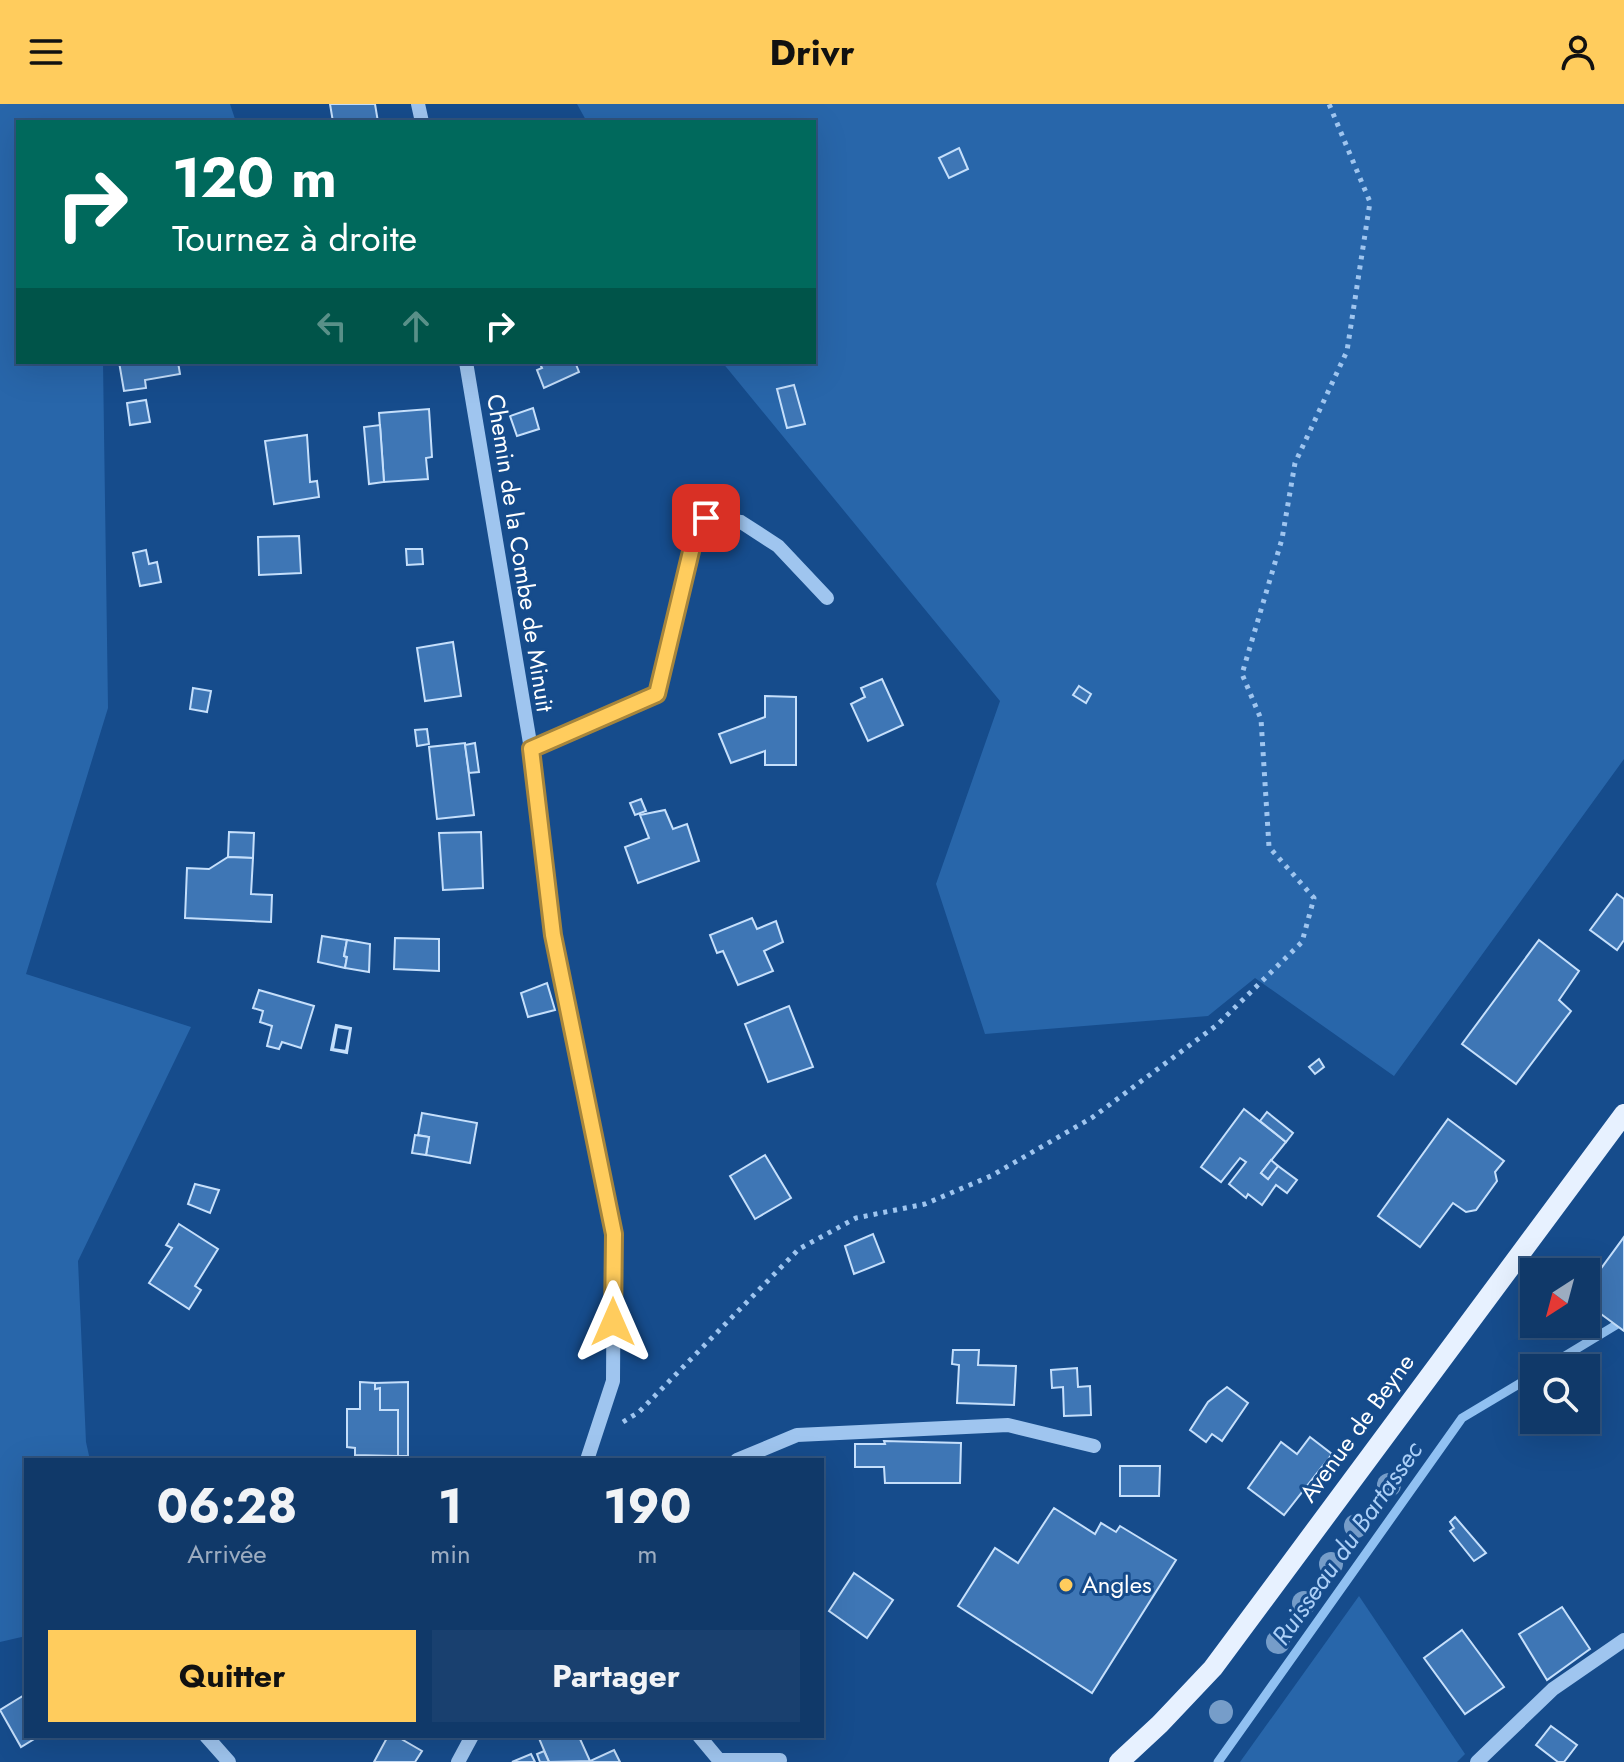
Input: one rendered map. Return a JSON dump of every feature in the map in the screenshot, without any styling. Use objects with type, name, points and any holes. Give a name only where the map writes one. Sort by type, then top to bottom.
[{"type":"main road","name":"Avenue de Beyne","points":[[1119,1762],[1213,1668],[1624,1114]]},
{"type":"street","name":"Chemin de la Combe de Minuit","points":[[466,364],[531,749],[553,935],[614,1234],[613,1381],[588,1458]]},
{"type":"street","points":[[531,749],[657,694],[693,543],[706,518],[741,522],[778,546],[827,598]]},
{"type":"street","points":[[742,1458],[797,1435],[1008,1425],[1094,1446]]},
{"type":"street","points":[[1477,1762],[1553,1689],[1624,1640]]},
{"type":"street","points":[[208,1738],[229,1762]]},
{"type":"street","points":[[458,1762],[471,1738]]},
{"type":"street","points":[[701,1738],[719,1760],[780,1760]]},
{"type":"path","points":[[593,1443],[639,1412],[799,1249],[856,1218],[925,1204],[991,1176],[1093,1117],[1217,1025],[1302,942],[1314,898],[1269,847],[1261,719],[1242,674],[1282,539],[1295,463],[1347,351],[1368,217],[1370,202],[1329,104]]},
{"type":"shaded area","points":[[0,104],[230,104],[235,120],[16,120],[16,364],[103,364],[108,708],[26,974],[191,1027],[78,1261],[86,1442],[90,1458],[24,1458],[24,1636],[0,1642]]},
{"type":"shaded area","points":[[577,104],[1624,104],[1624,759],[1394,1076],[1255,978],[1208,1016],[985,1034],[936,884],[1000,701],[724,364],[816,364],[816,120],[586,120]]},
{"type":"shaded area","points":[[1359,1596],[1465,1754],[1457,1762],[1240,1762]]},
{"type":"building","points":[[330,104],[375,104],[378,120],[333,120]]},
{"type":"building","points":[[959,148],[968,169],[949,178],[939,158]]},
{"type":"building","points":[[119,364],[178,364],[180,374],[145,380],[146,388],[124,391]]},
{"type":"building","points":[[540,364],[576,364],[579,372],[544,388],[537,370],[542,368]]},
{"type":"building","points":[[794,385],[805,424],[787,428],[777,389]]},
{"type":"building","points":[[146,400],[150,422],[130,425],[127,403]]},
{"type":"building","points":[[533,408],[539,429],[517,436],[510,416]]},
{"type":"building","points":[[429,409],[432,457],[426,458],[428,479],[384,482],[379,413]]},
{"type":"building","points":[[380,425],[384,482],[369,484],[364,427]]},
{"type":"building","points":[[307,435],[310,482],[317,481],[319,497],[274,504],[265,441]]},
{"type":"building","points":[[299,536],[301,573],[259,575],[258,537]]},
{"type":"building","points":[[406,549],[422,549],[423,564],[407,565]]},
{"type":"building","points":[[146,550],[149,564],[157,562],[161,582],[140,586],[133,553]]},
{"type":"building","points":[[453,642],[461,696],[425,701],[417,648]]},
{"type":"building","points":[[882,679],[903,725],[868,741],[851,704],[865,697],[861,688]]},
{"type":"building","points":[[1079,686],[1091,694],[1086,703],[1073,695]]},
{"type":"building","points":[[193,688],[211,691],[207,712],[190,709]]},
{"type":"building","points":[[765,696],[796,697],[796,765],[765,765],[765,751],[731,763],[719,734],[765,717]]},
{"type":"building","points":[[427,729],[429,744],[417,746],[415,730]]},
{"type":"building","points":[[465,743],[474,815],[437,819],[429,747]]},
{"type":"building","points":[[475,743],[479,772],[469,773],[465,745]]},
{"type":"building","points":[[641,799],[646,811],[635,815],[630,803]]},
{"type":"building","points":[[665,810],[673,829],[687,824],[699,861],[638,883],[625,847],[649,838],[640,815]]},
{"type":"building","points":[[229,832],[254,833],[253,858],[228,857]]},
{"type":"building","points":[[481,832],[483,888],[443,890],[439,833]]},
{"type":"building","points":[[228,857],[253,858],[251,894],[272,895],[271,922],[185,918],[187,868],[209,869]]},
{"type":"building","points":[[1617,894],[1624,899],[1624,940],[1617,950],[1590,930]]},
{"type":"building","points":[[752,918],[757,929],[776,921],[783,942],[764,951],[773,971],[738,985],[723,951],[717,953],[710,935]]},
{"type":"building","points":[[322,936],[347,940],[345,968],[318,962]]},
{"type":"building","points":[[395,938],[439,939],[439,971],[394,969]]},
{"type":"building","points":[[347,940],[370,944],[369,972],[345,968]]},
{"type":"building","points":[[1539,940],[1579,971],[1559,1000],[1571,1011],[1516,1084],[1462,1044]]},
{"type":"building","points":[[547,983],[555,1010],[528,1017],[521,993]]},
{"type":"building","points":[[259,990],[314,1006],[301,1048],[282,1042],[279,1049],[267,1046],[272,1026],[260,1022],[263,1011],[253,1008]]},
{"type":"building","points":[[789,1006],[813,1067],[768,1082],[745,1024]]},
{"type":"building","points":[[336,1025],[351,1028],[347,1053],[331,1050]],"holes":[[[337,1027],[350,1029],[346,1051],[333,1049]]]},
{"type":"building","points":[[1319,1059],[1324,1067],[1315,1074],[1309,1067]]},
{"type":"building","points":[[1244,1109],[1286,1142],[1261,1173],[1268,1179],[1278,1166],[1297,1180],[1287,1193],[1276,1185],[1262,1205],[1248,1194],[1246,1198],[1229,1184],[1246,1162],[1240,1158],[1221,1182],[1201,1167]]},
{"type":"building","points":[[1267,1112],[1293,1133],[1286,1142],[1260,1121]]},
{"type":"building","points":[[422,1113],[477,1123],[470,1163],[426,1155],[429,1137],[418,1135]]},
{"type":"building","points":[[1448,1119],[1504,1161],[1495,1172],[1497,1181],[1476,1210],[1466,1212],[1453,1203],[1420,1247],[1378,1216]]},
{"type":"building","points":[[415,1135],[429,1137],[426,1155],[412,1153]]},
{"type":"building","points":[[765,1155],[791,1198],[755,1219],[730,1176]]},
{"type":"building","points":[[1271,1160],[1278,1166],[1268,1179],[1261,1173]]},
{"type":"building","points":[[195,1184],[219,1190],[210,1213],[188,1204]]},
{"type":"building","points":[[179,1224],[218,1249],[195,1286],[201,1290],[189,1309],[149,1283],[172,1248],[166,1245]]},
{"type":"building","points":[[873,1234],[884,1262],[854,1274],[845,1246]]},
{"type":"building","points":[[1624,1237],[1624,1331],[1600,1313],[1600,1270]]},
{"type":"building","points":[[953,1350],[979,1350],[978,1365],[1016,1366],[1014,1405],[957,1403],[959,1365],[952,1364]]},
{"type":"building","points":[[1077,1368],[1078,1387],[1090,1386],[1091,1415],[1064,1416],[1063,1387],[1052,1388],[1051,1370]]},
{"type":"building","points":[[360,1382],[375,1383],[375,1389],[380,1388],[380,1410],[398,1410],[398,1456],[355,1455],[355,1448],[347,1447],[347,1409],[360,1409]]},
{"type":"building","points":[[408,1382],[408,1456],[398,1456],[398,1410],[380,1410],[380,1388],[375,1389],[375,1383]]},
{"type":"building","points":[[1227,1387],[1248,1403],[1222,1441],[1212,1434],[1206,1442],[1190,1430],[1208,1402]]},
{"type":"building","points":[[1310,1437],[1332,1454],[1284,1515],[1248,1488],[1281,1442],[1297,1454]]},
{"type":"building","points":[[884,1441],[961,1443],[960,1483],[885,1483],[884,1467],[855,1467],[855,1444],[885,1444]]},
{"type":"building","points":[[1120,1466],[1160,1466],[1159,1496],[1120,1496]]},
{"type":"building","name":"Angles","points":[[1054,1508],[1095,1534],[1101,1523],[1116,1532],[1120,1526],[1176,1560],[1092,1693],[958,1606],[995,1548],[1018,1563]]},
{"type":"building","points":[[1455,1517],[1486,1553],[1474,1561],[1450,1531],[1454,1528],[1450,1522]]},
{"type":"building","points":[[854,1573],[893,1600],[867,1638],[829,1611]]},
{"type":"building","points":[[1562,1607],[1590,1649],[1547,1680],[1519,1634]]},
{"type":"building","points":[[1462,1630],[1504,1687],[1465,1714],[1424,1658]]},
{"type":"building","points":[[24,1695],[24,1738],[36,1738],[21,1747],[0,1710]]},
{"type":"building","points":[[1551,1726],[1577,1745],[1564,1762],[1558,1762],[1536,1745]]},
{"type":"building","points":[[387,1738],[399,1738],[422,1751],[415,1762],[374,1762]]},
{"type":"building","points":[[539,1738],[582,1738],[590,1761],[549,1762]]},
{"type":"building","points":[[614,1750],[620,1762],[589,1762],[590,1761]]},
{"type":"building","points":[[544,1751],[549,1762],[540,1762],[537,1754]]},
{"type":"building","points":[[531,1754],[535,1762],[512,1762]]},
{"type":"waterway","name":"Ruisseau du Bartassec","points":[[1568,1354],[1616,1325]]},
{"type":"waterway","name":"Ruisseau du Bartassec","points":[[1218,1762],[1462,1418],[1520,1383]]},
{"type":"place","name":"Angles","points":[[1066,1585]]},
{"type":"route","points":[[613,1322],[614,1234],[553,935],[531,749],[657,694],[693,543],[706,518]]}]
